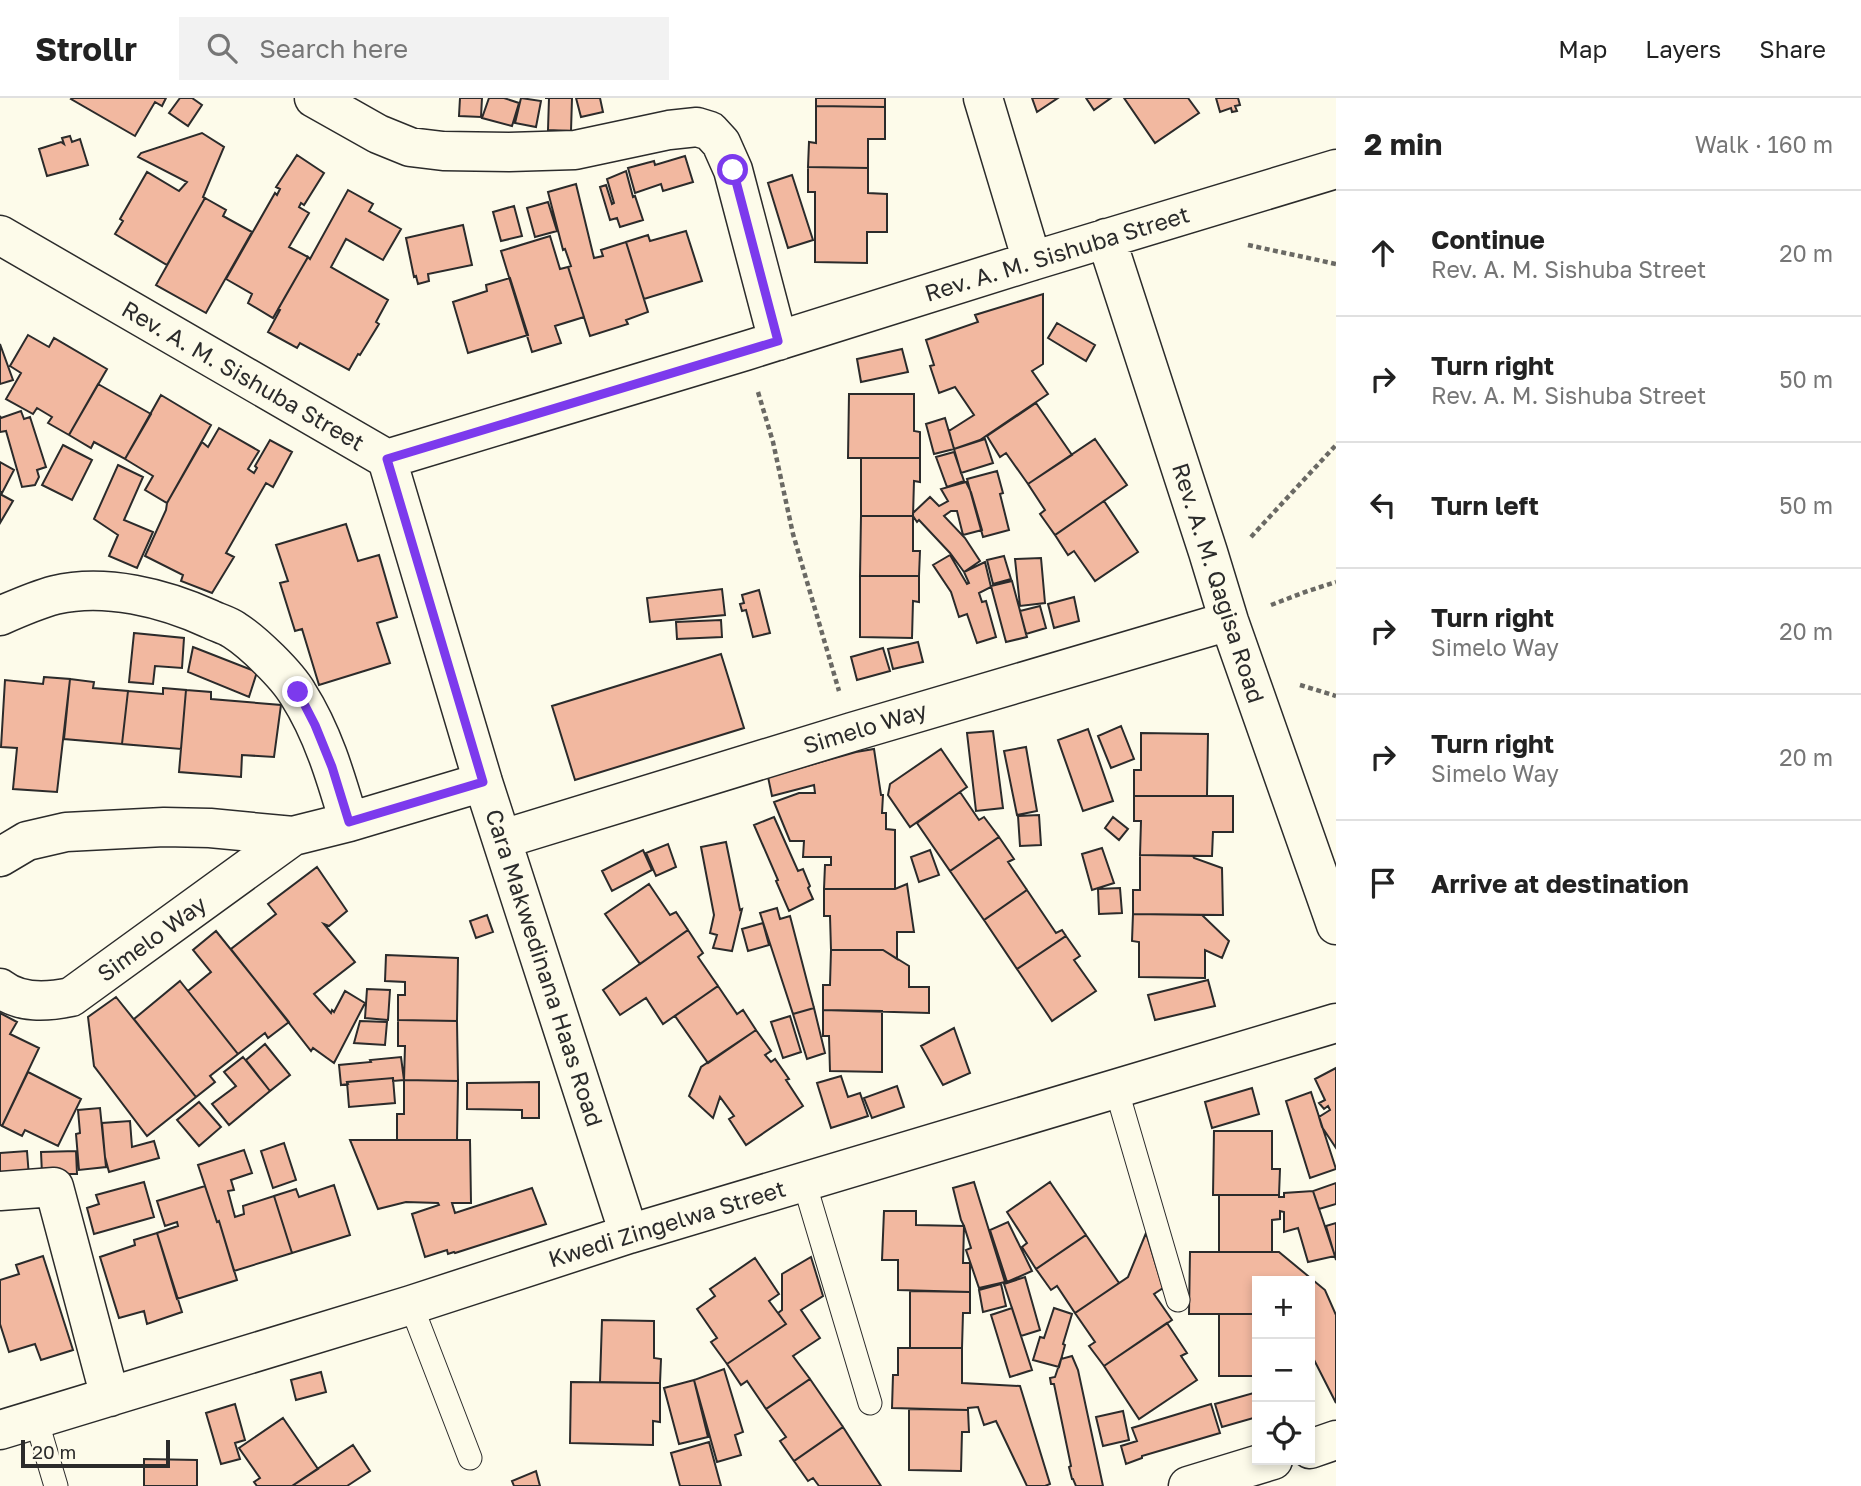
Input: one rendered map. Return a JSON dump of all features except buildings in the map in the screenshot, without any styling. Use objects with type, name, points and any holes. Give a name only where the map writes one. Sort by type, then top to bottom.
[{"type":"street","points":[[314,98],[378,134],[410,147],[443,151],[575,150],[669,130],[697,127],[710,131],[721,143],[733,170],[761,346]]},
{"type":"street","points":[[983,98],[1032,261]]},
{"type":"street","name":"Rev. A. M. Sishuba Street","points":[[0,235],[387,459],[1336,169]]},
{"type":"street","name":"Rev. A. M. Qagisa Road","points":[[1106,238],[1228,621],[1336,925]]},
{"type":"street","name":"Cara Makwedinana Haas Road","points":[[387,459],[483,782],[629,1234]]},
{"type":"street","points":[[0,616],[56,595],[121,592],[182,606],[235,630],[275,664],[298,692],[332,767],[349,822]]},
{"type":"street","name":"Simelo Way","points":[[503,839],[1228,621]]},
{"type":"street","name":"Simelo Way","points":[[0,857],[27,841],[66,832],[176,827],[293,836],[483,782]]},
{"type":"street","name":"Simelo Way","points":[[0,988],[8,994],[29,1000],[51,1002],[71,997],[293,836]]},
{"type":"street","name":"Kwedi Zingelwa Street","points":[[0,1430],[411,1305],[629,1234],[1336,1023]]},
{"type":"street","points":[[0,1191],[54,1187],[110,1397]]},
{"type":"street","points":[[1315,1446],[1336,1440]]},
{"type":"street","points":[[1188,1486],[1257,1465]]},
{"type":"lane","points":[[1116,1088],[1178,1300]]},
{"type":"lane","points":[[804,1182],[870,1402]]},
{"type":"lane","points":[[411,1305],[470,1458]]},
{"type":"lane","points":[[36,1419],[56,1486]]},
{"type":"path","points":[[761,346],[773,442],[793,534],[852,732]]},
{"type":"path","points":[[1208,552],[1248,540],[1336,445]]},
{"type":"path","points":[[1228,621],[1336,582]]},
{"type":"route","points":[[298,692],[332,767],[349,822],[483,782],[387,459],[778,341],[733,170]]}]
